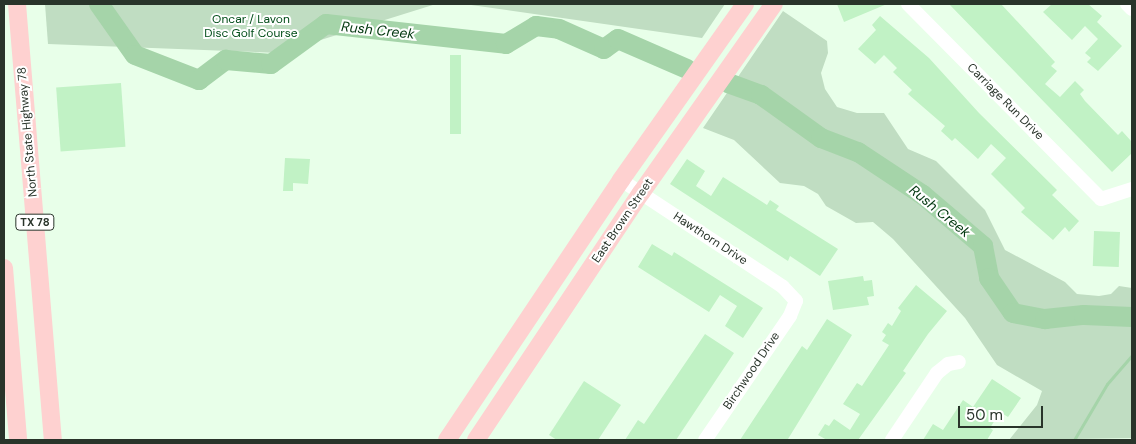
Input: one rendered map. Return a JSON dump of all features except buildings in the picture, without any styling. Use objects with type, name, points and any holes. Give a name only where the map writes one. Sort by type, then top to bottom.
[{"type":"main road","name":"North State Highway 78","points":[[17,4],[53,440]]},
{"type":"main road","name":"East Brown Street","points":[[447,440],[621,180],[745,4]]},
{"type":"main road","name":"East Brown Street","points":[[476,440],[641,193],[774,4]]},
{"type":"main road","points":[[4,268],[18,440]]},
{"type":"main road","points":[[526,322],[546,335]]},
{"type":"street","name":"Carriage Run Drive","points":[[908,4],[1101,199],[1132,189]]},
{"type":"street","points":[[1127,4],[1132,9]]},
{"type":"street","name":"Hawthorn Drive","points":[[621,180],[783,287],[796,300]]},
{"type":"street","name":"Birchwood Drive","points":[[706,440],[790,316],[796,300]]},
{"type":"street","points":[[892,440],[937,373],[948,364],[959,362]]},
{"type":"green space","name":"Oncar / Lavon Disc Golf Course","points":[[45,4],[436,4],[279,53],[48,44]]},
{"type":"green space","points":[[464,4],[725,4],[702,38]]},
{"type":"green space","points":[[783,11],[827,41],[828,53],[821,73],[825,89],[837,107],[857,113],[884,113],[908,149],[936,161],[985,210],[1005,250],[1065,282],[1077,294],[1099,296],[1111,294],[1119,286],[1132,288],[1132,438],[1009,440],[1037,405],[1042,391],[997,365],[965,318],[893,239],[873,222],[856,223],[826,206],[818,194],[804,186],[780,183],[734,140],[703,128]]},
{"type":"waterway","name":"Rush Creek","points":[[99,4],[135,55],[199,80],[226,60],[271,64],[326,24],[506,44],[536,26],[559,29],[604,49],[618,39],[687,69]]},
{"type":"waterway","name":"Rush Creek","points":[[728,83],[761,95],[821,138],[858,152],[923,195],[983,246],[989,278],[1013,313],[1045,319],[1084,315],[1132,317]]},
{"type":"waterway","points":[[1074,440],[1107,384],[1132,355]]}]
